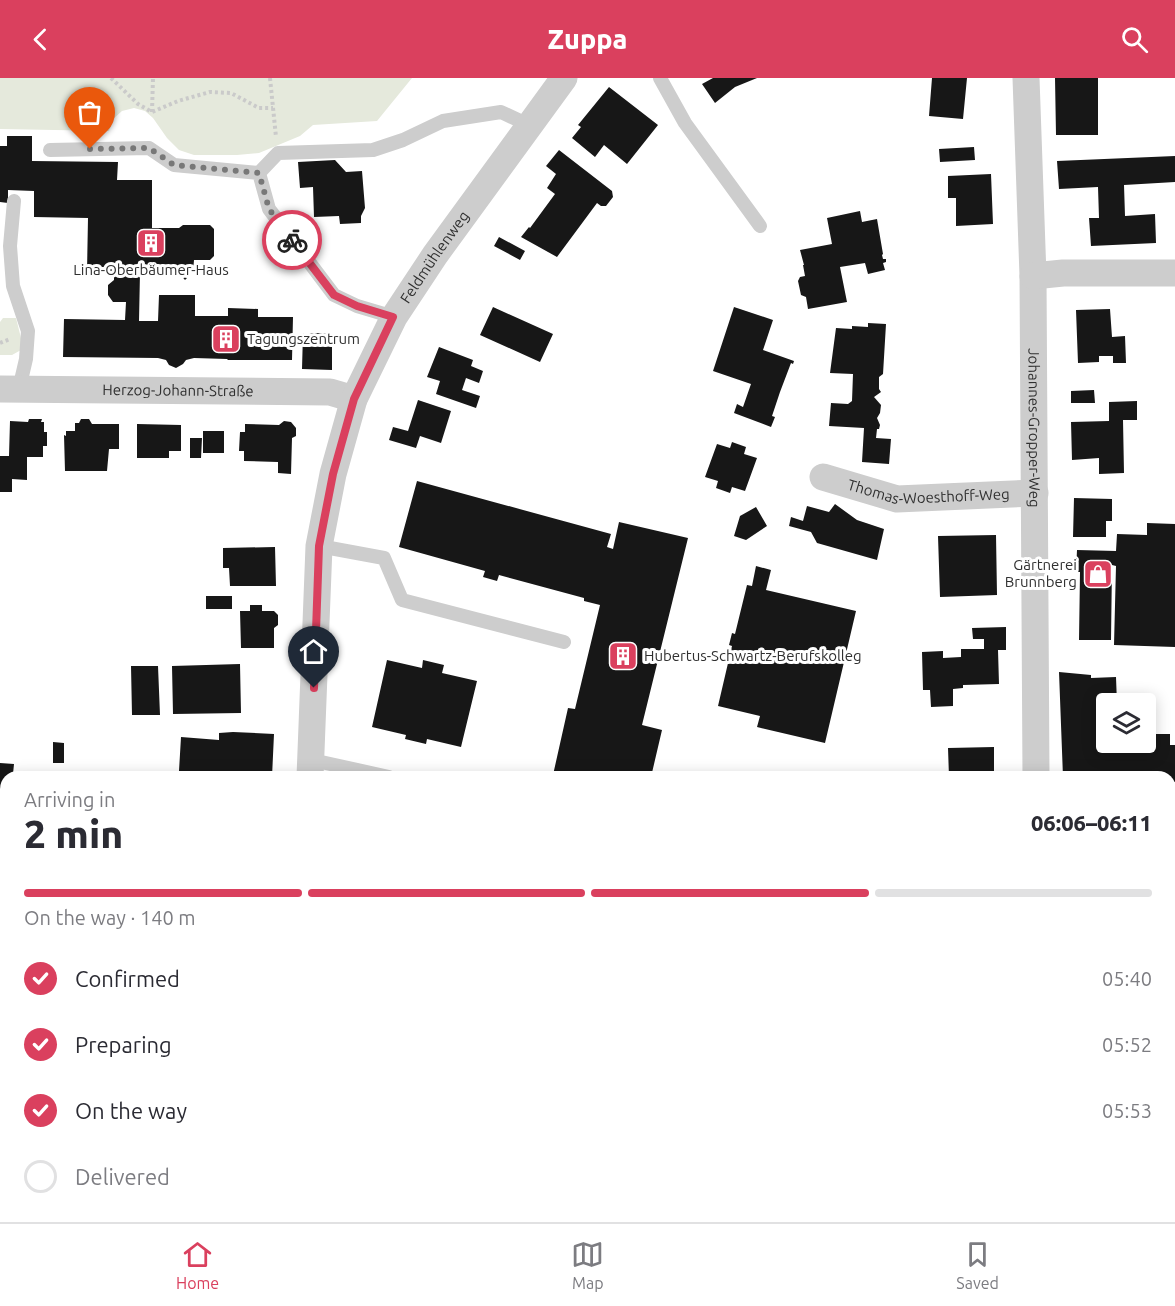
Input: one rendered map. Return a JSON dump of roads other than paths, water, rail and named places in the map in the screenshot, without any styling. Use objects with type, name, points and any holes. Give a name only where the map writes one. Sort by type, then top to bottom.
[{"type":"street","name":"Feldmühlenweg","points":[[311,768],[319,546],[333,474],[354,399],[393,317],[435,255],[564,78]]},
{"type":"street","name":"Johannes-Gropper-Weg","points":[[1026,78],[1033,276],[1036,771]]},
{"type":"street","points":[[1033,276],[1063,273],[1175,273]]},
{"type":"street","name":"Herzog-Johann-Straße","points":[[9,389],[330,392],[354,399]]},
{"type":"street","name":"Thomas-Woesthoff-Weg","points":[[823,477],[897,499],[1035,493]]},
{"type":"lane","points":[[660,78],[685,123],[760,226]]},
{"type":"lane","points":[[259,173],[278,153],[372,150],[403,140],[443,121],[501,112],[529,125]]},
{"type":"lane","points":[[50,150],[149,148],[174,165],[259,173]]},
{"type":"lane","points":[[259,173],[269,209],[334,295],[357,306],[393,317]]},
{"type":"lane","points":[[9,389],[26,359],[28,331],[13,286],[10,246],[14,201]]},
{"type":"lane","points":[[319,546],[384,558],[402,600],[564,642]]},
{"type":"lane","points":[[311,768],[337,771]]},
{"type":"place","name":"Lina-Oberbäumer-Haus","points":[[151,243]]},
{"type":"place","name":"Tagungszentrum","points":[[226,339]]},
{"type":"place","name":"Gärtnerei Brunnberg","points":[[1098,574]]},
{"type":"place","name":"Hubertus-Schwartz-Berufskolleg","points":[[623,656]]}]
